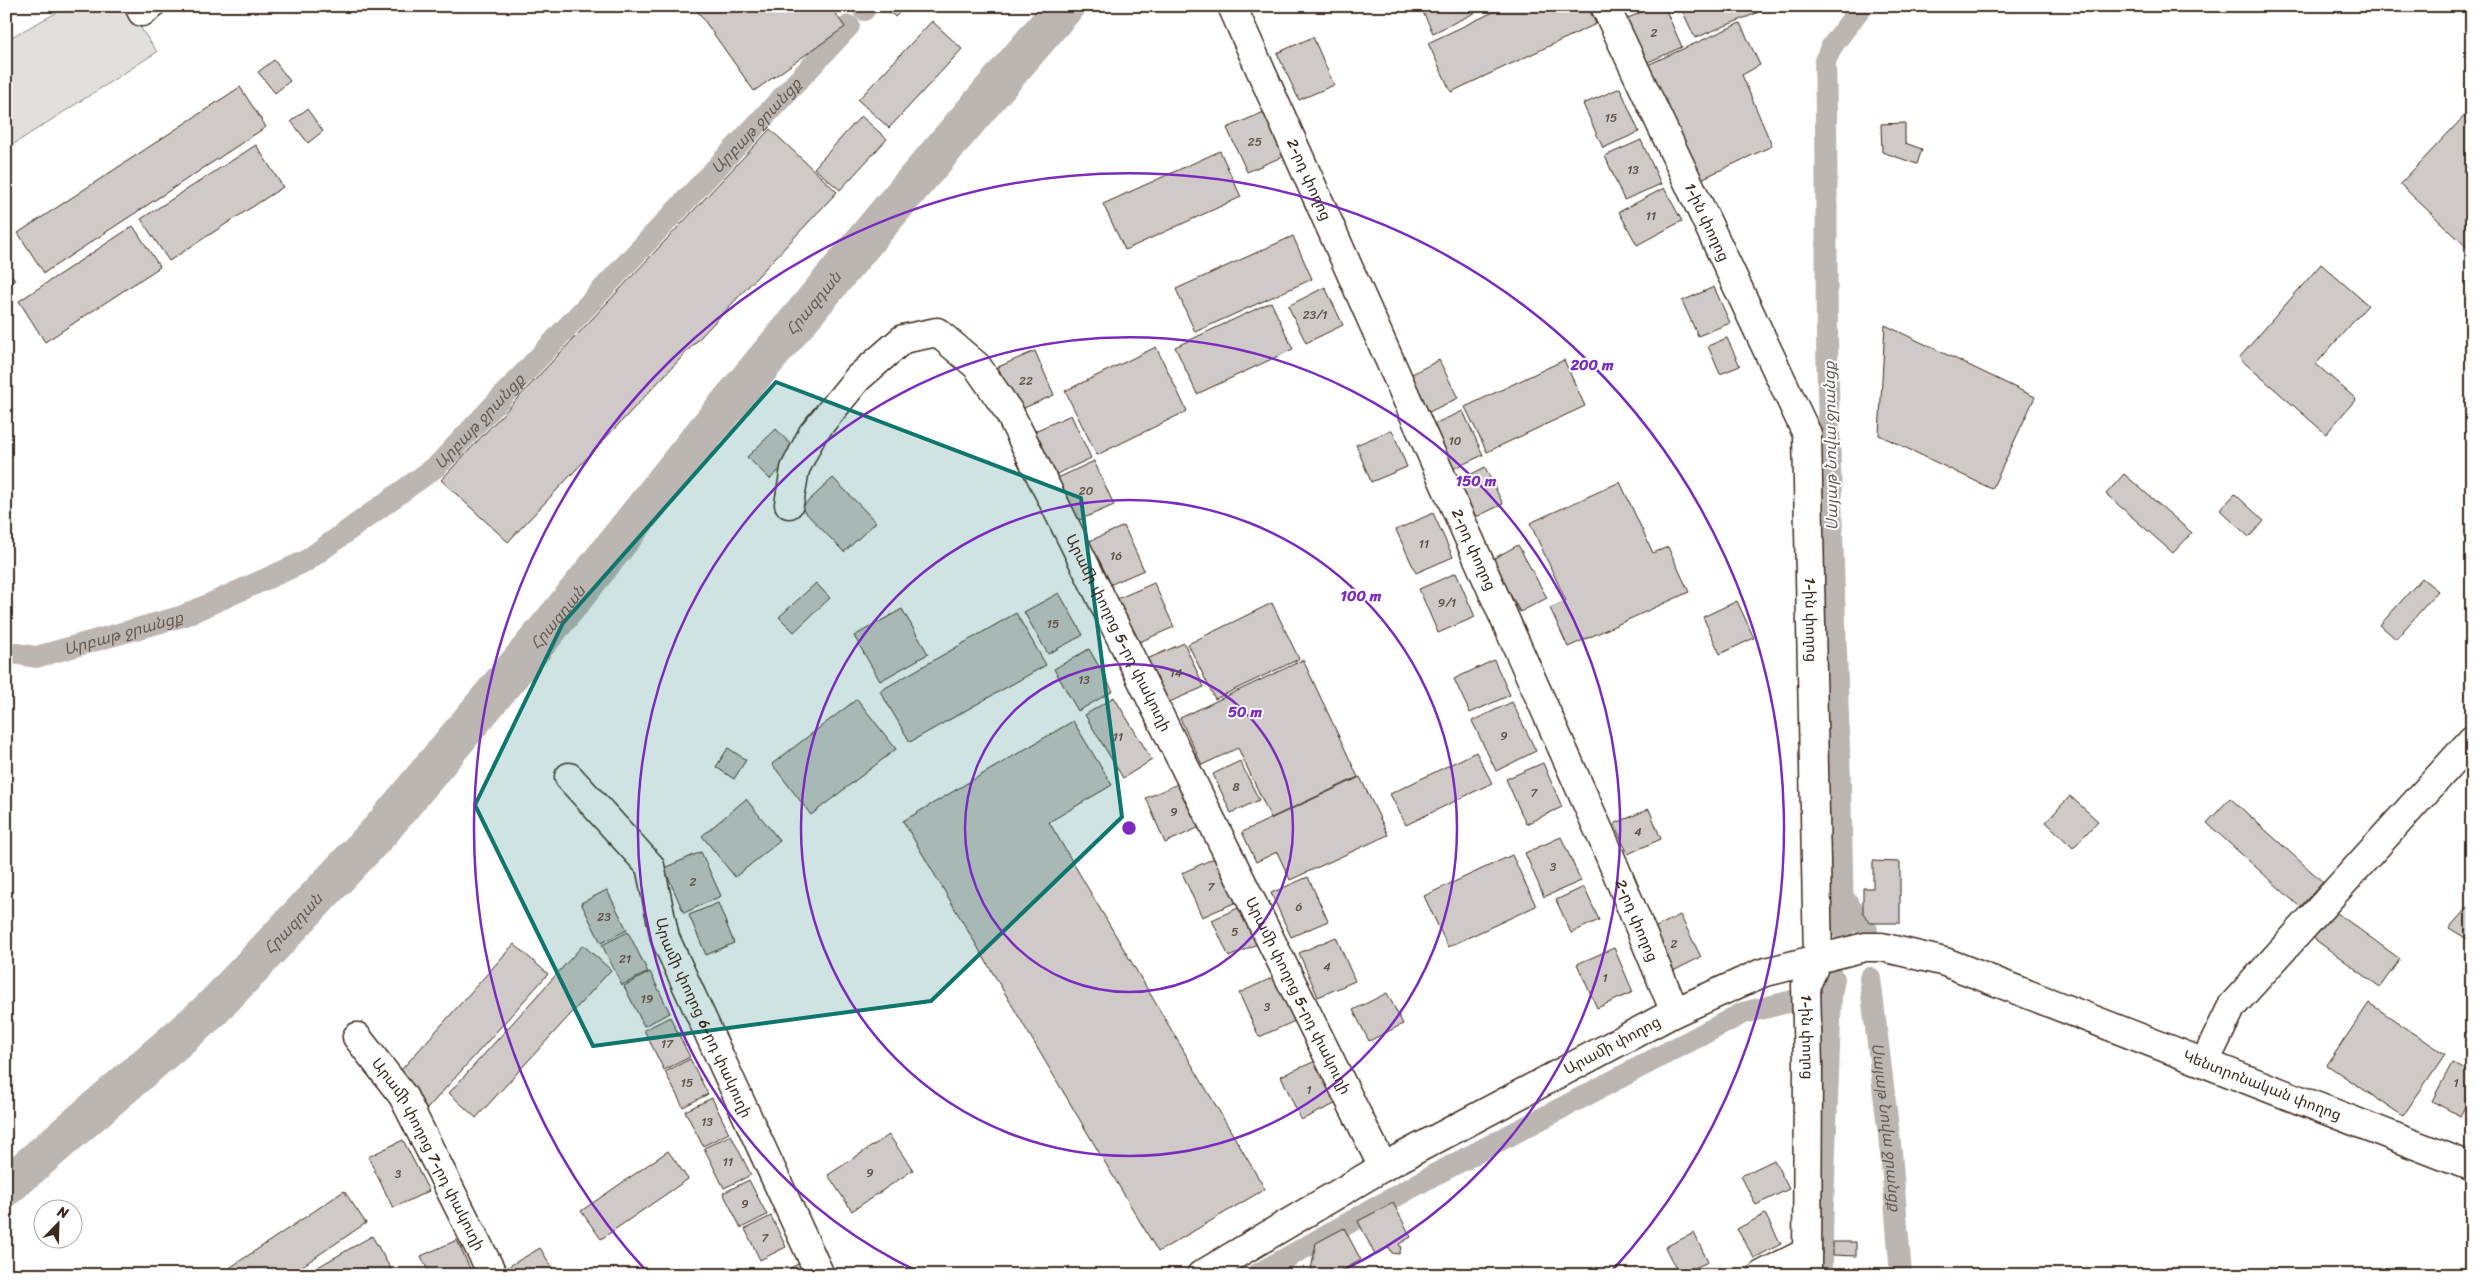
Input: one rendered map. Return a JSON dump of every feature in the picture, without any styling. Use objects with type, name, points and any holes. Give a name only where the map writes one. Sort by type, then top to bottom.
[{"type":"street","name":"2-րդ փողոց","points":[[1232,6],[1600,833],[1675,1012]]},
{"type":"street","name":"1-ին փողոց","points":[[1605,6],[1806,434],[1818,958],[1806,985],[1808,1066],[1807,1263]]},
{"type":"street","name":"Արամի փողոց 5-րդ փակուղի","points":[[788,504],[794,469],[812,433],[858,378],[903,339],[937,332],[977,366],[1014,421],[1383,1167]]},
{"type":"street","points":[[2205,1062],[2232,1006],[2472,740]]},
{"type":"street","name":"Արամի փողոց 6-րդ փակուղի","points":[[568,777],[650,866],[665,938],[820,1275]]},
{"type":"street","name":"Արամի փողոց","points":[[1213,1272],[1383,1167],[1675,1012],[1762,973],[1865,947],[1882,947],[1945,962],[2054,1003]]},
{"type":"street","name":"Կենտրոնական փողոց","points":[[2054,1003],[2472,1166]]},
{"type":"street","name":"Արամի փողոց 7-րդ փակուղի","points":[[357,1037],[403,1096],[493,1275]]},
{"type":"street","points":[[1762,1275],[1807,1263]]},
{"type":"highlighted area","points":[[776,382],[1081,498],[1122,817],[931,1001],[593,1046],[475,805],[563,623]]},
{"type":"shaded area","points":[[69,6],[126,6],[157,52],[6,149],[6,40]]},
{"type":"building","points":[[694,6],[830,6],[845,27],[754,91]]},
{"type":"building","points":[[885,6],[907,6],[895,17]]},
{"type":"building","points":[[1420,6],[1489,6],[1433,33]]},
{"type":"building","points":[[1506,6],[1587,6],[1596,24],[1451,92],[1428,43]]},
{"type":"building","points":[[1655,6],[1664,6],[1682,47],[1646,63],[1626,19]]},
{"type":"building","points":[[1690,6],[1754,6],[1757,13],[1695,38],[1682,10]]},
{"type":"building","points":[[932,21],[962,49],[889,128],[858,100]]},
{"type":"building","points":[[1740,23],[1760,65],[1742,75],[1772,146],[1695,182],[1643,67]]},
{"type":"building","points":[[1313,37],[1334,85],[1299,100],[1277,53]]},
{"type":"building","points":[[274,60],[290,81],[275,93],[258,72]]},
{"type":"building","points":[[240,87],[266,127],[44,273],[18,233]]},
{"type":"building","points":[[1620,88],[1639,132],[1603,148],[1583,104]]},
{"type":"building","points":[[307,109],[323,131],[308,143],[291,121]]},
{"type":"building","points":[[2469,111],[2472,113],[2472,252],[2400,184]]},
{"type":"building","points":[[1264,112],[1284,156],[1247,172],[1227,128]]},
{"type":"building","points":[[861,116],[887,139],[840,190],[814,168]]},
{"type":"building","points":[[1905,123],[1905,143],[1922,149],[1917,164],[1882,152],[1881,124]]},
{"type":"building","points":[[770,129],[837,192],[508,542],[441,480]]},
{"type":"building","points":[[1641,140],[1661,184],[1624,200],[1605,156]]},
{"type":"building","points":[[256,145],[283,187],[169,261],[141,219]]},
{"type":"building","points":[[1220,151],[1241,197],[1125,250],[1103,204]]},
{"type":"building","points":[[1664,188],[1682,221],[1637,245],[1619,212]]},
{"type":"building","points":[[133,226],[160,267],[45,342],[19,301]]},
{"type":"building","points":[[1293,236],[1312,279],[1195,332],[1176,289]]},
{"type":"building","points":[[2321,264],[2368,305],[2316,364],[2356,399],[2326,434],[2239,358]]},
{"type":"building","points":[[6,266],[15,280],[6,286]]},
{"type":"building","points":[[1325,287],[1343,325],[1306,343],[1288,306]]},
{"type":"building","points":[[1714,287],[1730,323],[1698,336],[1682,301]]},
{"type":"building","points":[[1271,302],[1293,349],[1197,394],[1175,347]]},
{"type":"building","points":[[1885,325],[2035,397],[1992,489],[1879,435]]},
{"type":"building","points":[[1727,338],[1740,366],[1720,374],[1708,346]]},
{"type":"building","points":[[1156,347],[1187,411],[1097,455],[1065,391]]},
{"type":"building","points":[[1035,351],[1054,395],[1017,411],[998,367]]},
{"type":"building","points":[[1439,360],[1458,398],[1427,413],[1408,376]]},
{"type":"building","points":[[1564,360],[1585,406],[1487,452],[1465,407]]},
{"type":"building","points":[[1463,411],[1483,455],[1446,472],[1427,427]]},
{"type":"building","points":[[1071,415],[1091,458],[1055,475],[1035,431]]},
{"type":"building","points":[[776,429],[798,452],[770,479],[747,457]]},
{"type":"building","points":[[1392,430],[1407,467],[1371,482],[1356,445]]},
{"type":"building","points":[[1094,461],[1114,505],[1077,521],[1058,478]]},
{"type":"building","points":[[1485,467],[1503,504],[1476,517],[1458,481]]},
{"type":"building","points":[[2124,474],[2192,533],[2173,553],[2106,494]]},
{"type":"building","points":[[833,478],[876,522],[844,552],[801,508]]},
{"type":"building","points":[[1620,482],[1653,553],[1668,547],[1689,592],[1568,647],[1550,608],[1566,601],[1530,523]]},
{"type":"building","points":[[2235,494],[2264,521],[2249,537],[2220,510]]},
{"type":"building","points":[[1433,513],[1453,557],[1416,573],[1396,530]]},
{"type":"building","points":[[1124,526],[1144,570],[1107,586],[1087,542]]},
{"type":"building","points":[[1518,545],[1547,598],[1520,612],[1491,560]]},
{"type":"building","points":[[1456,573],[1475,617],[1438,633],[1419,589]]},
{"type":"building","points":[[2422,578],[2438,591],[2396,639],[2380,625]]},
{"type":"building","points":[[816,583],[830,598],[794,632],[779,617]]},
{"type":"building","points":[[1154,583],[1174,627],[1137,643],[1117,599]]},
{"type":"building","points":[[1059,593],[1083,635],[1048,654],[1024,612]]},
{"type":"building","points":[[1737,601],[1754,638],[1720,654],[1703,617]]},
{"type":"building","points":[[1272,603],[1299,659],[1215,699],[1188,644]]},
{"type":"building","points":[[902,609],[928,654],[880,681],[854,636]]},
{"type":"building","points":[[1016,613],[1046,665],[910,742],[880,691]]},
{"type":"building","points":[[1184,643],[1204,687],[1167,703],[1147,659]]},
{"type":"building","points":[[1089,649],[1113,691],[1078,711],[1054,669]]},
{"type":"building","points":[[1303,660],[1358,777],[1271,818],[1238,748],[1202,765],[1180,718]]},
{"type":"building","points":[[1494,660],[1510,695],[1470,713],[1454,679]]},
{"type":"building","points":[[1114,697],[1152,760],[1123,778],[1085,715]]},
{"type":"building","points":[[857,699],[896,749],[811,815],[772,764]]},
{"type":"building","points":[[1512,702],[1536,751],[1496,771],[1472,721]]},
{"type":"building","points":[[1073,721],[1112,785],[1049,822],[1265,1189],[1158,1252],[903,821]]},
{"type":"building","points":[[728,748],[746,760],[734,779],[716,767]]},
{"type":"building","points":[[1476,752],[1492,783],[1406,825],[1390,794]]},
{"type":"building","points":[[1240,761],[1259,800],[1231,813],[1213,774]]},
{"type":"building","points":[[1543,763],[1562,807],[1526,824],[1506,779]]},
{"type":"building","points":[[1360,777],[1388,835],[1290,880],[1277,852],[1256,862],[1242,832]]},
{"type":"building","points":[[1182,782],[1202,826],[1165,843],[1146,798]]},
{"type":"building","points":[[2070,796],[2098,821],[2073,848],[2046,822]]},
{"type":"building","points":[[2230,798],[2323,882],[2300,907],[2207,823]]},
{"type":"building","points":[[746,799],[780,841],[735,877],[702,836]]},
{"type":"building","points":[[1649,809],[1661,839],[1628,854],[1614,824]]},
{"type":"building","points":[[1561,837],[1581,881],[1544,897],[1525,853]]},
{"type":"building","points":[[701,852],[721,896],[684,913],[664,868]]},
{"type":"building","points":[[1512,855],[1536,906],[1448,947],[1424,896]]},
{"type":"building","points":[[1219,856],[1239,901],[1202,917],[1182,873]]},
{"type":"building","points":[[1873,861],[1900,862],[1900,923],[1870,923],[1863,913],[1863,888],[1873,888]]},
{"type":"building","points":[[1308,877],[1328,921],[1291,937],[1271,893]]},
{"type":"building","points":[[1584,887],[1599,920],[1571,933],[1556,900]]},
{"type":"building","points":[[607,890],[627,930],[601,943],[581,903]]},
{"type":"building","points":[[2472,902],[2472,942],[2449,928]]},
{"type":"building","points":[[718,903],[734,943],[706,955],[689,915]]},
{"type":"building","points":[[1240,907],[1257,944],[1229,957],[1212,920]]},
{"type":"building","points":[[2333,910],[2400,959],[2380,987],[2313,938]]},
{"type":"building","points":[[1680,915],[1701,957],[1667,974],[1646,932]]},
{"type":"building","points":[[628,932],[648,972],[622,985],[602,945]]},
{"type":"building","points":[[1336,937],[1355,981],[1318,997],[1299,953]]},
{"type":"building","points":[[514,944],[548,974],[427,1109],[393,1079]]},
{"type":"building","points":[[583,945],[611,970],[476,1118],[449,1093]]},
{"type":"building","points":[[1614,948],[1633,992],[1597,1008],[1577,964]]},
{"type":"building","points":[[650,972],[670,1013],[644,1026],[624,986]]},
{"type":"building","points":[[1276,976],[1295,1021],[1259,1037],[1239,993]]},
{"type":"building","points":[[1387,993],[1403,1024],[1369,1041],[1353,1010]]},
{"type":"building","points":[[2369,1003],[2445,1054],[2403,1116],[2327,1065]]},
{"type":"building","points":[[670,1017],[690,1057],[664,1070],[644,1030]]},
{"type":"building","points":[[690,1059],[708,1094],[683,1107],[665,1072]]},
{"type":"building","points":[[1318,1060],[1337,1103],[1301,1120],[1281,1076]]},
{"type":"building","points":[[2452,1063],[2472,1073],[2472,1093],[2460,1116],[2432,1101]]},
{"type":"building","points":[[712,1098],[729,1133],[703,1146],[685,1111]]},
{"type":"building","points":[[731,1135],[751,1175],[724,1188],[704,1148]]},
{"type":"building","points":[[889,1135],[913,1170],[852,1211],[828,1175]]},
{"type":"building","points":[[403,1140],[429,1191],[393,1208],[368,1157]]},
{"type":"building","points":[[668,1151],[688,1179],[601,1239],[581,1211]]},
{"type":"building","points":[[1774,1160],[1789,1189],[1756,1205],[1741,1176]]},
{"type":"building","points":[[749,1180],[767,1215],[741,1228],[723,1193]]},
{"type":"building","points":[[344,1191],[366,1223],[289,1275],[228,1275],[225,1271]]},
{"type":"building","points":[[1393,1203],[1411,1237],[1399,1244],[1401,1248],[1399,1254],[1392,1253],[1389,1247],[1375,1255],[1358,1221]]},
{"type":"building","points":[[1765,1214],[1781,1244],[1754,1258],[1737,1229]]},
{"type":"building","points":[[771,1216],[786,1247],[760,1260],[745,1229]]},
{"type":"building","points":[[1344,1228],[1361,1260],[1333,1275],[1310,1275],[1316,1243]]},
{"type":"building","points":[[1694,1233],[1708,1262],[1679,1275],[1665,1247]]},
{"type":"building","points":[[372,1236],[392,1271],[385,1275],[304,1275]]},
{"type":"building","points":[[457,1240],[473,1275],[430,1275],[421,1256]]},
{"type":"building","points":[[1833,1242],[1856,1242],[1856,1256],[1833,1255]]},
{"type":"building","points":[[540,1248],[555,1272],[551,1275],[510,1275],[506,1268]]},
{"type":"building","points":[[800,1263],[806,1275],[776,1275]]},
{"type":"waterway","name":"Արբաթ ջրանցք","points":[[864,10],[867,6]]},
{"type":"waterway","name":"Հրազդան","points":[[6,1187],[210,1011],[380,831],[566,607],[698,441],[888,213],[1065,6]]},
{"type":"waterway","name":"Սայաթ Նովա ջրանցք","points":[[1843,931],[1827,348],[1825,61],[1832,46],[1862,6]]},
{"type":"waterway","name":"Արբաթ ջրանցք","points":[[6,652],[36,657],[183,616],[306,561],[437,466],[849,26]]},
{"type":"waterway","name":"Սայաթ Նովա ջրանցք","points":[[1842,896],[1867,930]]},
{"type":"waterway","name":"Սայաթ Նովա ջրանցք","points":[[1870,978],[1891,1152],[1901,1275]]},
{"type":"waterway","name":"Սայաթ Նովա ջրանցք","points":[[1822,1275],[1831,995],[1834,979]]},
{"type":"waterway","points":[[1256,1275],[1432,1176],[1743,1013],[1801,999]]}]
